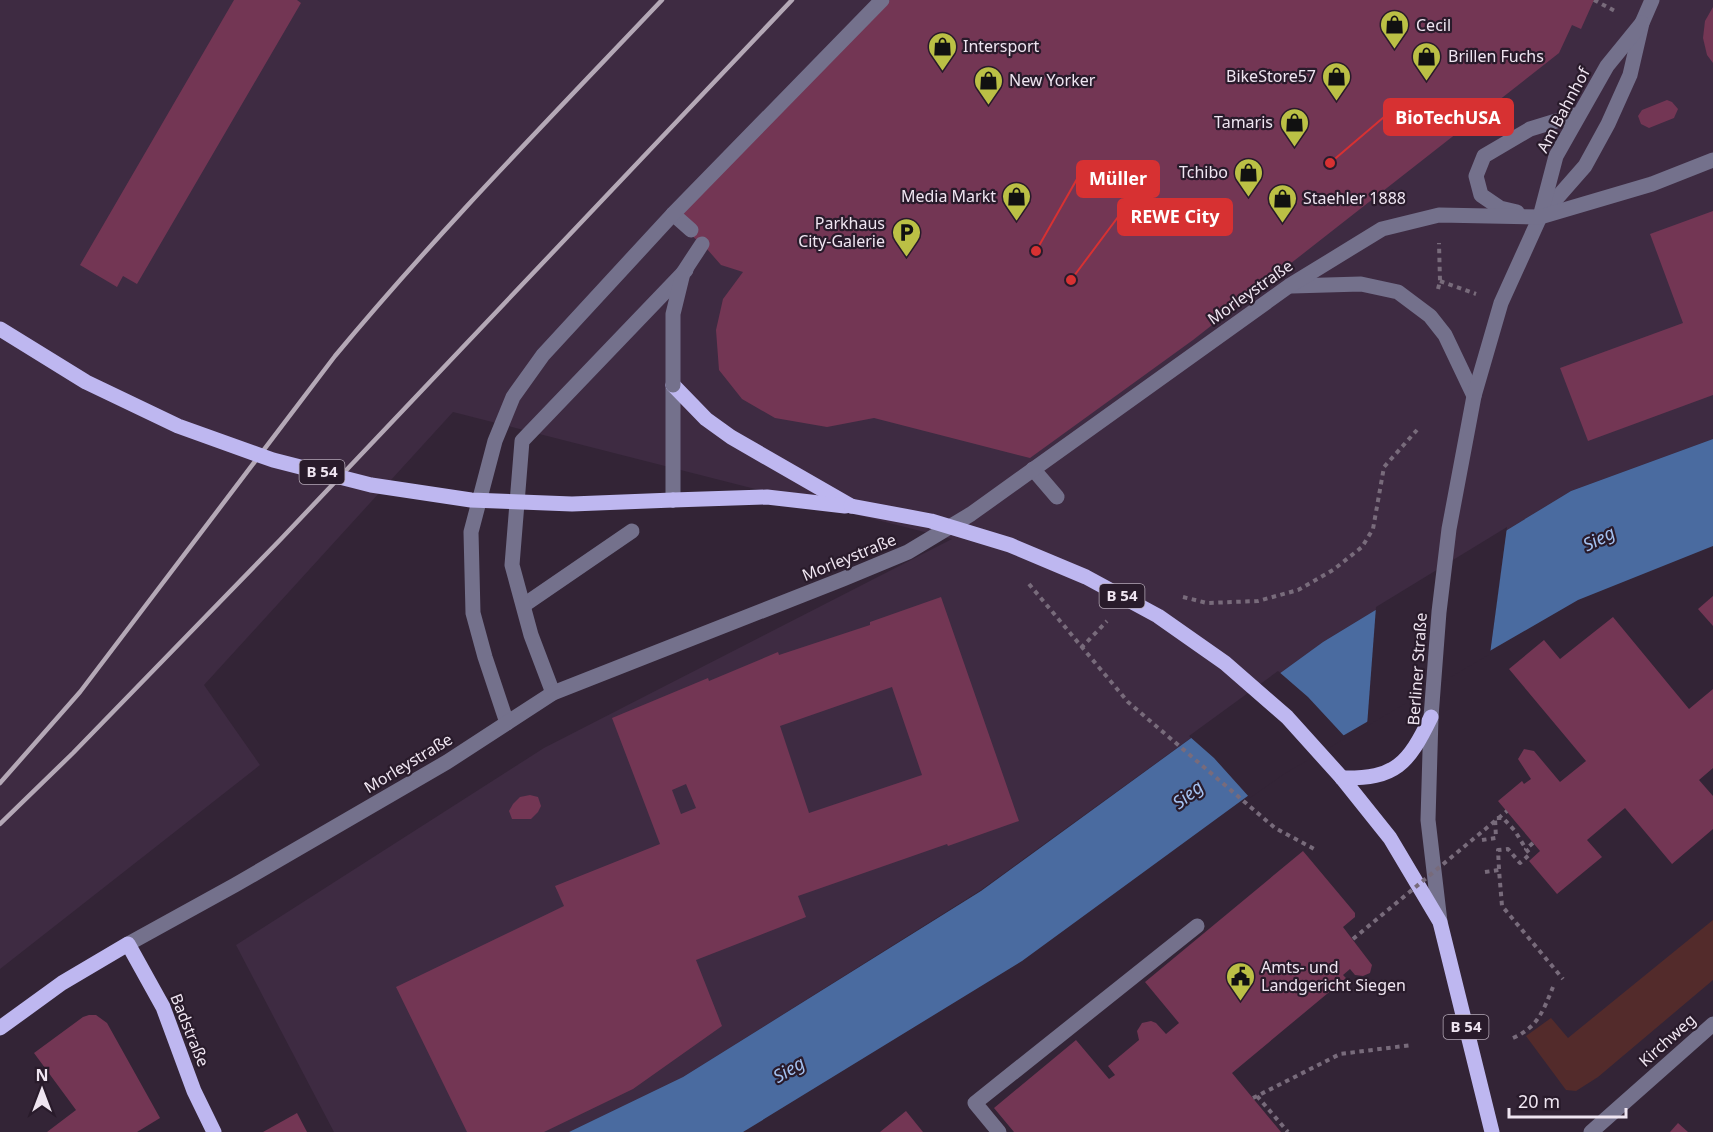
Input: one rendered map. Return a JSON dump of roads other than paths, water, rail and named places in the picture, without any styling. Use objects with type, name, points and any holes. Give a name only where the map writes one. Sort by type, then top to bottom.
[{"type":"main road","name":"B 54","points":[[0,329],[86,382],[178,426],[273,460],[371,485],[471,500],[572,504],[767,497],[851,506],[932,521],[1010,545],[1086,577],[1158,616],[1225,663],[1287,717],[1342,778],[1390,838],[1440,922]]},
{"type":"main road","points":[[673,385],[706,418],[731,437],[851,506]]},
{"type":"main road","points":[[1342,778],[1366,778],[1385,774],[1404,762],[1418,745],[1431,717]]},
{"type":"main road","name":"Berliner Straße","points":[[1440,922],[1492,1132]]},
{"type":"main road","name":"Morleystraße","points":[[0,1028],[62,983],[128,944]]},
{"type":"main road","name":"Badstraße","points":[[128,944],[163,1007],[194,1091],[214,1132]]},
{"type":"street","points":[[507,723],[473,613],[471,532],[495,441],[513,397],[543,355],[673,214],[882,0]]},
{"type":"street","name":"Am Bahnhof","points":[[1540,217],[1585,166],[1608,124],[1630,75],[1642,23],[1652,0]]},
{"type":"street","name":"Am Bahnhof","points":[[1540,217],[1556,156],[1607,66],[1642,23]]},
{"type":"street","points":[[1540,217],[1500,208],[1481,195],[1476,176],[1484,156],[1530,129],[1579,114]]},
{"type":"street","name":"Morleystraße","points":[[128,944],[437,768],[552,693],[908,552],[971,514],[1289,286],[1383,229],[1439,215],[1540,217],[1652,184],[1713,160]]},
{"type":"street","points":[[673,214],[691,230]]},
{"type":"street","name":"Berliner Straße","points":[[1440,922],[1428,820],[1431,717],[1439,612],[1449,529],[1473,396],[1501,303],[1540,217]]},
{"type":"street","points":[[552,693],[531,635],[512,565],[522,441],[704,246],[684,273],[673,314],[673,500]]},
{"type":"street","points":[[1289,286],[1361,284],[1398,292],[1430,316],[1445,334],[1473,396]]},
{"type":"street","points":[[1033,469],[1057,497]]},
{"type":"street","points":[[524,605],[632,531]]},
{"type":"street","points":[[999,1132],[975,1103],[1197,926]]},
{"type":"street","name":"Kirchweg","points":[[1591,1132],[1713,1024]]},
{"type":"water","name":"Sieg","points":[[1713,439],[1713,546],[1578,600],[1282,771],[1022,961],[743,1132],[569,1132],[683,1077],[981,891],[1323,642],[1571,491]]},
{"type":"railway","points":[[0,783],[80,692],[335,356],[454,220],[662,0]]},
{"type":"railway","points":[[0,824],[73,753],[280,540],[792,0]]},
{"type":"place","name":"Cecil","points":[[1395,50]]},
{"type":"place","name":"Intersport","points":[[942,72]]},
{"type":"place","name":"Brillen Fuchs","points":[[1427,82]]},
{"type":"place","name":"BikeStore57","points":[[1337,102]]},
{"type":"place","name":"New Yorker","points":[[988,106]]},
{"type":"place","name":"Tamaris","points":[[1294,148]]},
{"type":"place","name":"BioTechUSA","points":[[1330,163]]},
{"type":"place","name":"Tchibo","points":[[1249,198]]},
{"type":"place","name":"Media Markt","points":[[1017,222]]},
{"type":"place","name":"Staehler 1888","points":[[1282,224]]},
{"type":"place","name":"Müller","points":[[1036,251]]},
{"type":"place","name":"Parkhaus City-Galerie","points":[[906,258]]},
{"type":"place","name":"REWE City","points":[[1071,280]]},
{"type":"place","name":"Amts- und Landgericht Siegen","points":[[1240,1002]]}]
